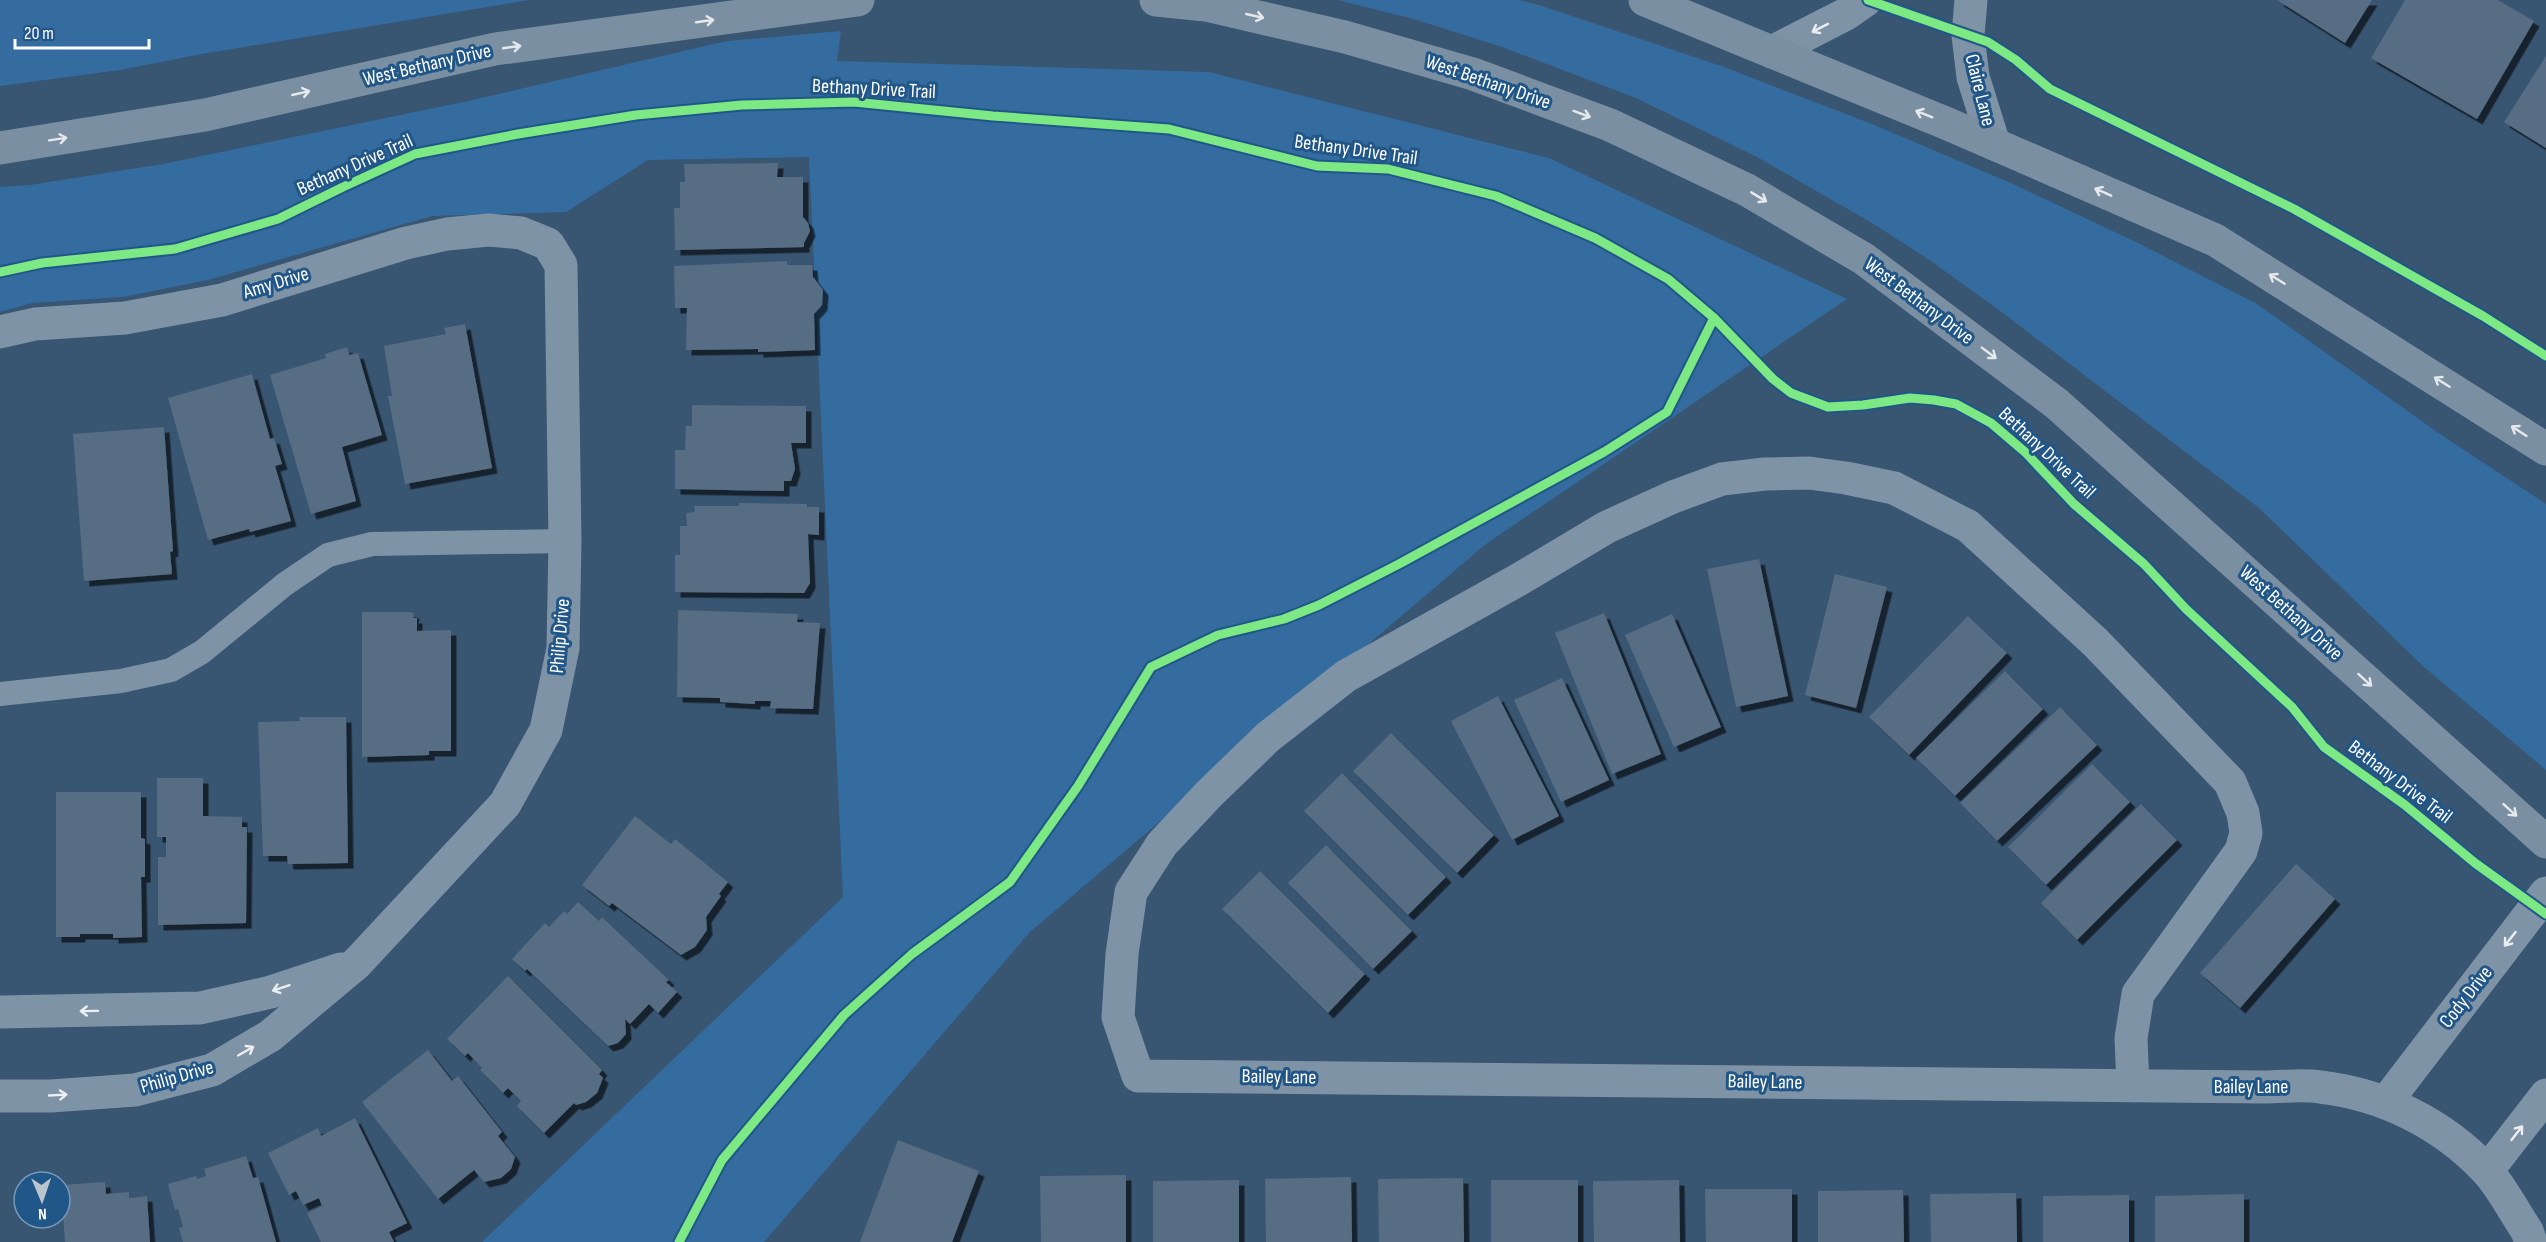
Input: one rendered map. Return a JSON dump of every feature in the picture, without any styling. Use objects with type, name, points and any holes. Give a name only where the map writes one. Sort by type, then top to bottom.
[{"type":"main road","name":"West Bethany Drive","points":[[0,148],[205,115],[495,49],[858,0]]},
{"type":"main road","name":"West Bethany Drive","points":[[1156,0],[1206,5],[1345,37],[1473,74],[1610,124],[1747,190],[1864,259],[2057,404],[2546,842]]},
{"type":"main road","points":[[1645,0],[1994,144],[2215,240],[2546,449]]},
{"type":"street","points":[[1772,52],[1846,14],[1866,0]]},
{"type":"street","name":"Claire Lane","points":[[1971,0],[1968,35],[1973,77],[1994,144]]},
{"type":"street","name":"Amy Drive","points":[[0,332],[35,324],[125,318],[222,300],[406,243],[447,234],[489,230],[521,232],[548,243]]},
{"type":"street","name":"Philip Drive","points":[[0,1096],[51,1096],[135,1090],[212,1070],[270,1036],[357,963],[505,804],[546,730],[563,648],[565,541],[563,288],[561,265],[548,243]]},
{"type":"street","name":"Bailey Lane","points":[[2133,1086],[2131,1038],[2138,994],[2241,851],[2246,833],[2243,813],[2230,782],[2095,642],[1968,526],[1894,488],[1809,473],[1765,474],[1722,479],[1673,497],[1607,527],[1338,682],[1268,737],[1209,794],[1162,844],[1131,892],[1122,954],[1118,1017],[1138,1076],[2133,1086],[2318,1086],[2363,1094],[2386,1102],[2444,1133],[2487,1171],[2527,1232],[2531,1242]]},
{"type":"street","name":"Cody Drive","points":[[2386,1102],[2546,893]]},
{"type":"street","name":"Philip Drive","points":[[0,1012],[200,1008],[271,992],[357,963]]},
{"type":"street","points":[[2487,1171],[2546,1095]]},
{"type":"lane","points":[[0,694],[122,681],[171,670],[202,652],[285,584],[328,555],[372,544],[565,541]]},
{"type":"shaded area","points":[[0,0],[529,0],[202,54],[120,70],[0,86]]},
{"type":"shaded area","points":[[1338,0],[1519,0],[1542,6],[1721,66],[1872,124],[2013,184],[2136,242],[2257,304],[2440,434],[2546,504],[2546,770],[2424,667],[2259,508],[1999,310],[1928,259],[1872,223],[1757,157],[1636,98],[1502,47],[1414,19]]},
{"type":"shaded area","points":[[841,31],[837,61],[1209,72],[1549,158],[1847,299],[1486,544],[1030,932],[764,1242],[482,1242],[843,897],[809,157],[648,160],[566,212],[432,216],[208,280],[123,297],[32,303],[0,312],[0,187],[30,185],[163,164],[468,101],[727,41]]},
{"type":"building","points":[[2277,0],[2372,0],[2345,43]]},
{"type":"building","points":[[2405,0],[2498,0],[2534,21],[2477,119],[2371,58]]},
{"type":"building","points":[[2546,56],[2546,148],[2504,122]]},
{"type":"building","points":[[778,163],[777,177],[803,177],[803,217],[810,231],[804,247],[675,250],[674,208],[680,208],[680,182],[685,182],[684,164]]},
{"type":"building","points":[[787,261],[787,265],[812,265],[813,277],[823,290],[822,305],[814,314],[815,350],[758,352],[758,349],[686,350],[687,308],[675,308],[674,266]]},
{"type":"building","points":[[465,324],[492,468],[405,484],[388,396],[392,396],[384,346],[446,334],[444,328]]},
{"type":"building","points":[[347,347],[349,355],[358,353],[382,435],[342,447],[356,501],[311,514],[270,375],[326,358],[325,354]]},
{"type":"building","points":[[252,374],[270,439],[274,438],[282,464],[275,466],[291,521],[208,540],[168,398]]},
{"type":"building","points":[[692,405],[806,406],[806,443],[791,443],[795,469],[791,481],[784,481],[784,491],[675,489],[675,450],[685,450],[686,426],[692,426]]},
{"type":"building","points":[[164,427],[173,551],[170,552],[172,574],[84,581],[73,434]]},
{"type":"building","points":[[739,503],[807,504],[807,507],[819,507],[819,535],[808,534],[810,583],[804,593],[675,592],[675,555],[680,555],[680,526],[687,526],[686,513],[695,512],[694,506],[739,506]]},
{"type":"building","points":[[1759,559],[1788,696],[1736,707],[1707,569]]},
{"type":"building","points":[[1835,574],[1887,587],[1856,708],[1805,695]]},
{"type":"building","points":[[678,610],[798,614],[797,622],[820,623],[813,709],[770,708],[771,701],[755,701],[755,704],[720,702],[720,698],[677,697]]},
{"type":"building","points":[[362,612],[410,612],[414,613],[413,618],[417,618],[417,631],[451,630],[451,751],[429,751],[429,755],[362,757]]},
{"type":"building","points":[[1604,613],[1661,754],[1612,774],[1555,633]]},
{"type":"building","points":[[1672,614],[1721,727],[1674,747],[1625,635]]},
{"type":"building","points":[[1968,616],[2007,653],[1909,755],[1869,717]]},
{"type":"building","points":[[2005,671],[2043,709],[1955,796],[1916,758]]},
{"type":"building","points":[[1562,678],[1609,780],[1561,802],[1514,700]]},
{"type":"building","points":[[1498,696],[1559,816],[1512,840],[1451,721]]},
{"type":"building","points":[[2060,707],[2097,745],[1997,841],[1960,803]]},
{"type":"building","points":[[299,717],[346,717],[348,863],[288,864],[287,856],[263,856],[258,722],[300,721]]},
{"type":"building","points":[[1391,733],[1494,835],[1457,873],[1353,771]]},
{"type":"building","points":[[2092,764],[2130,802],[2046,885],[2008,847]]},
{"type":"building","points":[[1342,773],[1446,877],[1408,915],[1304,811]]},
{"type":"building","points":[[157,778],[203,778],[203,816],[242,817],[242,827],[247,827],[246,923],[158,925],[158,857],[166,857],[166,837],[157,837]]},
{"type":"building","points":[[56,792],[141,792],[141,838],[145,839],[145,877],[141,877],[142,937],[113,938],[113,934],[80,934],[80,937],[56,937]]},
{"type":"building","points":[[2141,804],[2177,840],[2077,940],[2041,903]]},
{"type":"building","points":[[635,816],[671,844],[675,839],[728,882],[706,917],[707,930],[695,947],[681,955],[612,903],[609,906],[582,885]]},
{"type":"building","points":[[1326,845],[1412,931],[1373,969],[1288,883]]},
{"type":"building","points":[[2296,864],[2335,899],[2240,1008],[2200,973]]},
{"type":"building","points":[[1260,871],[1365,974],[1328,1013],[1222,909]]},
{"type":"building","points":[[578,902],[599,921],[602,917],[669,980],[666,982],[677,992],[658,1013],[649,1004],[630,1024],[625,1019],[626,1034],[618,1043],[608,1046],[527,969],[525,971],[512,959],[545,923],[549,927],[564,911],[567,914]]},
{"type":"building","points":[[508,976],[602,1070],[599,1074],[603,1078],[597,1093],[586,1102],[576,1105],[574,1103],[544,1133],[517,1106],[521,1101],[508,1088],[503,1093],[480,1070],[482,1068],[468,1053],[465,1056],[447,1039]]},
{"type":"building","points":[[428,1050],[452,1081],[458,1076],[502,1132],[498,1136],[515,1157],[511,1169],[501,1178],[484,1182],[474,1170],[438,1199],[362,1102]]},
{"type":"building","points":[[355,1118],[407,1223],[389,1232],[394,1242],[321,1242],[307,1213],[322,1206],[319,1198],[303,1205],[296,1191],[289,1195],[268,1153],[318,1128],[321,1136]]},
{"type":"building","points":[[898,1140],[979,1171],[952,1242],[860,1242]]},
{"type":"building","points":[[246,1156],[253,1178],[258,1177],[276,1242],[183,1242],[179,1228],[183,1227],[178,1209],[175,1210],[168,1184],[196,1176],[197,1179],[206,1176],[204,1169]]},
{"type":"building","points":[[1126,1175],[1126,1242],[1041,1242],[1040,1176]]},
{"type":"building","points":[[1351,1177],[1352,1242],[1266,1242],[1265,1179]]},
{"type":"building","points":[[1463,1178],[1464,1242],[1379,1242],[1378,1179]]},
{"type":"building","points":[[1239,1180],[1239,1242],[1153,1242],[1153,1181]]},
{"type":"building","points":[[1491,1180],[1578,1180],[1578,1242],[1491,1242]]},
{"type":"building","points":[[1679,1180],[1680,1242],[1594,1242],[1593,1181]]},
{"type":"building","points":[[105,1182],[106,1194],[129,1192],[129,1198],[147,1196],[150,1242],[65,1242],[64,1230],[72,1230],[72,1184]]},
{"type":"building","points":[[1705,1189],[1792,1189],[1792,1242],[1706,1242]]},
{"type":"building","points":[[1903,1190],[1904,1242],[1818,1242],[1818,1191]]},
{"type":"building","points":[[2016,1193],[2017,1242],[1931,1242],[1930,1194]]},
{"type":"building","points":[[2244,1194],[2244,1242],[2155,1242],[2155,1196]]},
{"type":"building","points":[[2129,1195],[2129,1242],[2043,1242],[2043,1196]]},
{"type":"cycle path","points":[[1868,0],[1988,42],[2016,60],[2050,89],[2294,209],[2483,316],[2546,356]]},
{"type":"cycle path","name":"Bethany Drive Trail","points":[[0,272],[42,263],[175,249],[278,219],[415,154],[636,115],[742,105],[854,102],[993,116],[1169,129],[1317,166],[1388,169],[1496,196],[1595,238],[1668,279],[1714,318],[1773,379],[1791,393],[1828,407],[1863,405],[1910,398],[1934,400],[1956,404],[1991,423],[2025,452],[2074,504],[2144,564],[2186,609],[2292,707],[2324,747],[2405,805],[2475,863],[2546,914]]},
{"type":"cycle path","points":[[679,1242],[722,1160],[844,1015],[912,954],[1010,882],[1078,786],[1151,667],[1218,635],[1284,619],[1319,605],[1604,452],[1667,412],[1714,318]]}]
